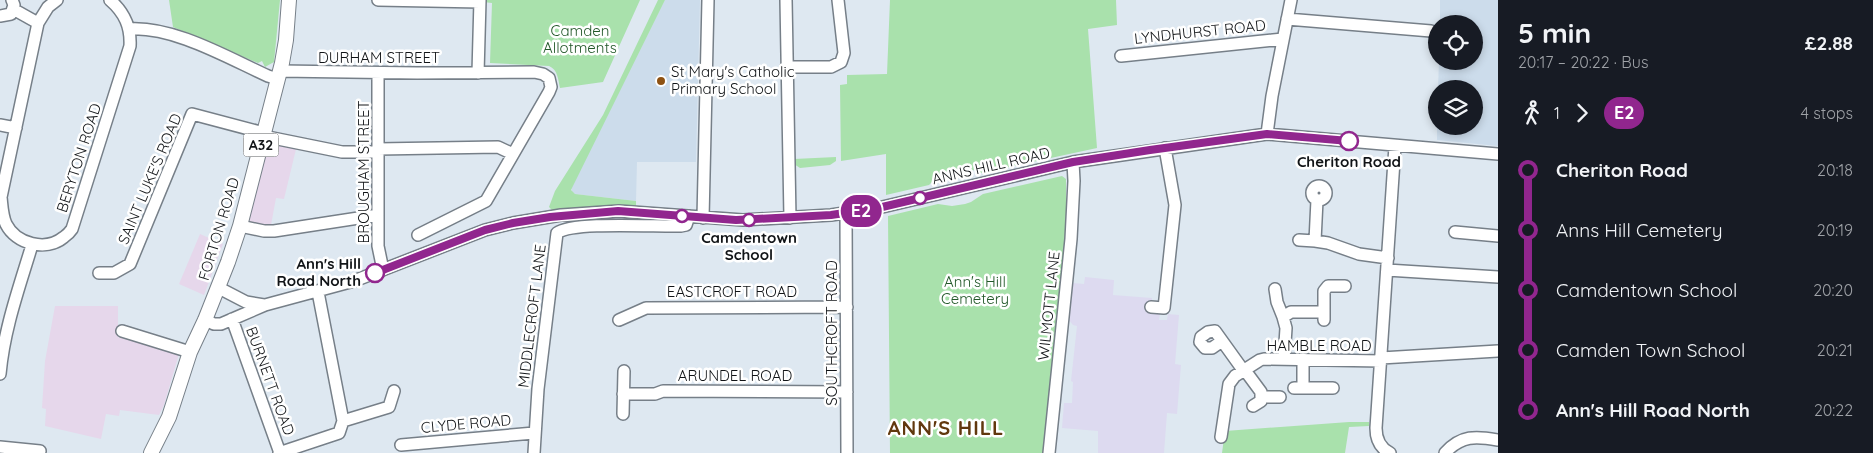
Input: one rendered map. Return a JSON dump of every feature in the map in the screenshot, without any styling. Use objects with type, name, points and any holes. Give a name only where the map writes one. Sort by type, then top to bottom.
[{"type":"main road","name":"FORTON ROAD","points":[[205,320],[219,288],[240,226],[279,75],[286,40],[289,0]]},
{"type":"main road","name":"A32","points":[[151,453],[169,417],[190,352],[205,320]]},
{"type":"street","points":[[0,374],[2,348],[32,245],[15,236],[7,226],[2,215],[1,197],[38,23],[48,7],[57,0]]},
{"type":"street","points":[[110,0],[122,12],[129,29]]},
{"type":"street","points":[[378,0],[480,1],[478,73]]},
{"type":"street","points":[[703,218],[708,0]]},
{"type":"street","points":[[786,0],[790,218]]},
{"type":"street","points":[[786,67],[831,67],[841,62],[844,52],[838,0]]},
{"type":"street","points":[[1267,134],[1272,96],[1291,0]]},
{"type":"street","points":[[0,16],[11,14],[12,5],[38,23]]},
{"type":"street","points":[[1287,19],[1428,31]]},
{"type":"street","name":"DURHAM STREET","points":[[129,29],[142,28],[180,36],[268,76],[303,73],[534,72],[543,74],[549,78],[551,87],[513,154]]},
{"type":"street","name":"BERYTON ROAD","points":[[32,245],[63,239],[72,229],[130,46],[129,29]]},
{"type":"street","name":"LYNDHURST ROAD","points":[[1122,56],[1283,38]]},
{"type":"street","name":"BROUGHAM STREET","points":[[378,73],[378,246],[383,270]]},
{"type":"street","name":"SAINT LUKE'S ROAD","points":[[99,273],[114,273],[130,264],[192,114],[264,134]]},
{"type":"street","points":[[0,125],[16,128]]},
{"type":"street","points":[[264,134],[342,152],[498,147],[513,154],[486,201],[418,235]]},
{"type":"street","name":"ANNS HILL ROAD","points":[[205,320],[218,324],[265,306],[354,281],[464,237],[513,223],[561,215],[599,212],[638,212],[736,220],[846,213],[878,208],[1073,162],[1267,134],[1498,154]]},
{"type":"street","points":[[1388,453],[1378,442],[1376,435],[1395,146]]},
{"type":"street","points":[[1164,308],[1174,205],[1165,148]]},
{"type":"street","name":"WILMOTT LANE","points":[[1049,453],[1071,239],[1073,162]]},
{"type":"street","points":[[1315,241],[1317,200]]},
{"type":"street","name":"SOUTHCROFT ROAD","points":[[846,213],[847,453]]},
{"type":"street","points":[[240,226],[274,231],[378,215]]},
{"type":"street","name":"MIDDLECROFT LANE","points":[[534,453],[538,388],[557,233],[568,229],[594,227],[681,226],[686,225],[689,216]]},
{"type":"street","points":[[1456,232],[1498,236]]},
{"type":"street","points":[[1299,240],[1328,243],[1359,254],[1388,258]]},
{"type":"street","points":[[1387,270],[1498,278]]},
{"type":"street","points":[[1283,317],[1291,312],[1324,316],[1324,291],[1328,286],[1344,286]]},
{"type":"street","points":[[219,288],[246,302],[265,306]]},
{"type":"street","points":[[1276,289],[1277,302],[1286,328],[1284,359]]},
{"type":"street","points":[[280,453],[339,433],[343,421],[318,292]]},
{"type":"street","name":"EASTCROFT ROAD","points":[[619,320],[646,308],[847,307]]},
{"type":"street","points":[[1151,307],[1176,309]]},
{"type":"street","name":"BURNETT ROAD","points":[[232,319],[280,453]]},
{"type":"street","points":[[122,330],[190,352]]},
{"type":"street","points":[[1222,341],[1261,392],[1261,401],[1253,406]]},
{"type":"street","name":"HAMBLE ROAD","points":[[1221,437],[1229,384],[1235,376],[1264,359],[1381,360],[1498,351]]},
{"type":"street","points":[[1303,359],[1298,388],[1333,388]]},
{"type":"street","points":[[623,414],[624,371]]},
{"type":"street","points":[[343,421],[389,407],[394,391]]},
{"type":"street","name":"ARUNDEL ROAD","points":[[624,394],[656,394],[664,391],[847,392]]},
{"type":"street","points":[[1261,397],[1280,397]]},
{"type":"street","name":"CLYDE ROAD","points":[[401,445],[534,433]]},
{"type":"street","points":[[1446,453],[1456,442],[1468,438],[1498,440]]},
{"type":"street","points":[[0,447],[40,451]]},
{"type":"shaded area","name":"St Mary's Catholic Primary School","points":[[665,0],[700,0],[696,162],[637,162],[636,201],[575,194],[572,192],[571,187]]},
{"type":"shaded area","points":[[1440,0],[1498,0],[1498,146],[1437,140],[1437,135],[1483,135],[1483,80],[1438,80],[1439,70],[1483,70],[1483,15],[1440,15]]},
{"type":"shaded area","points":[[269,139],[297,145],[284,199],[276,198],[271,225],[264,225],[247,221]]},
{"type":"shaded area","points":[[200,234],[223,244],[204,295],[179,284]]},
{"type":"shaded area","points":[[1085,277],[1114,280],[1113,295],[1152,298],[1151,313],[1160,314],[1159,320],[1167,320],[1168,314],[1179,315],[1175,364],[1181,365],[1177,414],[1167,413],[1164,453],[1098,453],[1098,431],[1062,428],[1064,403],[1072,403],[1073,382],[1071,381],[1077,326],[1073,325],[1069,320],[1073,283],[1084,284]]},
{"type":"shaded area","points":[[55,306],[118,306],[118,337],[179,354],[164,405],[159,415],[120,410],[119,416],[106,414],[101,439],[45,426],[46,409],[42,408],[45,361]]},
{"type":"green space","points":[[169,0],[280,0],[274,62],[265,67],[262,61],[258,63],[173,27]]},
{"type":"green space","name":"Camden Allotments","points":[[483,0],[640,0],[603,82],[560,88],[556,72],[549,66],[490,63],[492,3],[483,2]]},
{"type":"green space","points":[[658,0],[665,0],[571,190],[575,194],[636,201],[636,207],[552,210],[549,207],[555,191],[603,115]]},
{"type":"green space","points":[[890,0],[1116,0],[1117,25],[1088,29],[1097,148],[981,173],[970,169],[938,176],[929,185],[886,195],[886,154],[841,161],[840,85],[847,84],[847,75],[887,74]]},
{"type":"green space","points":[[836,157],[836,161],[830,165],[800,168],[794,164],[794,159]]},
{"type":"green space","name":"Ann's Hill Cemetery","points":[[1062,176],[1066,179],[1066,244],[1046,453],[890,453],[888,216],[938,204],[952,206],[965,204],[983,194]]},
{"type":"green space","points":[[1369,422],[1369,426],[1349,427],[1345,453],[1222,453],[1225,431]]},
{"type":"bus line","name":"E2","points":[[375,273],[485,230],[561,215],[618,211],[736,220],[831,215],[878,208],[1106,156],[1267,134],[1349,141]]},
{"type":"place","name":"St Mary's Catholic Primary School","points":[[661,81]]},
{"type":"place","name":"Cheriton Road","points":[[1349,141]]},
{"type":"place","name":"Camdentown School","points":[[749,220]]},
{"type":"place","name":"Ann's Hill Road North","points":[[375,273]]},
{"type":"district","name":"ANN'S HILL","points":[[946,428]]}]
